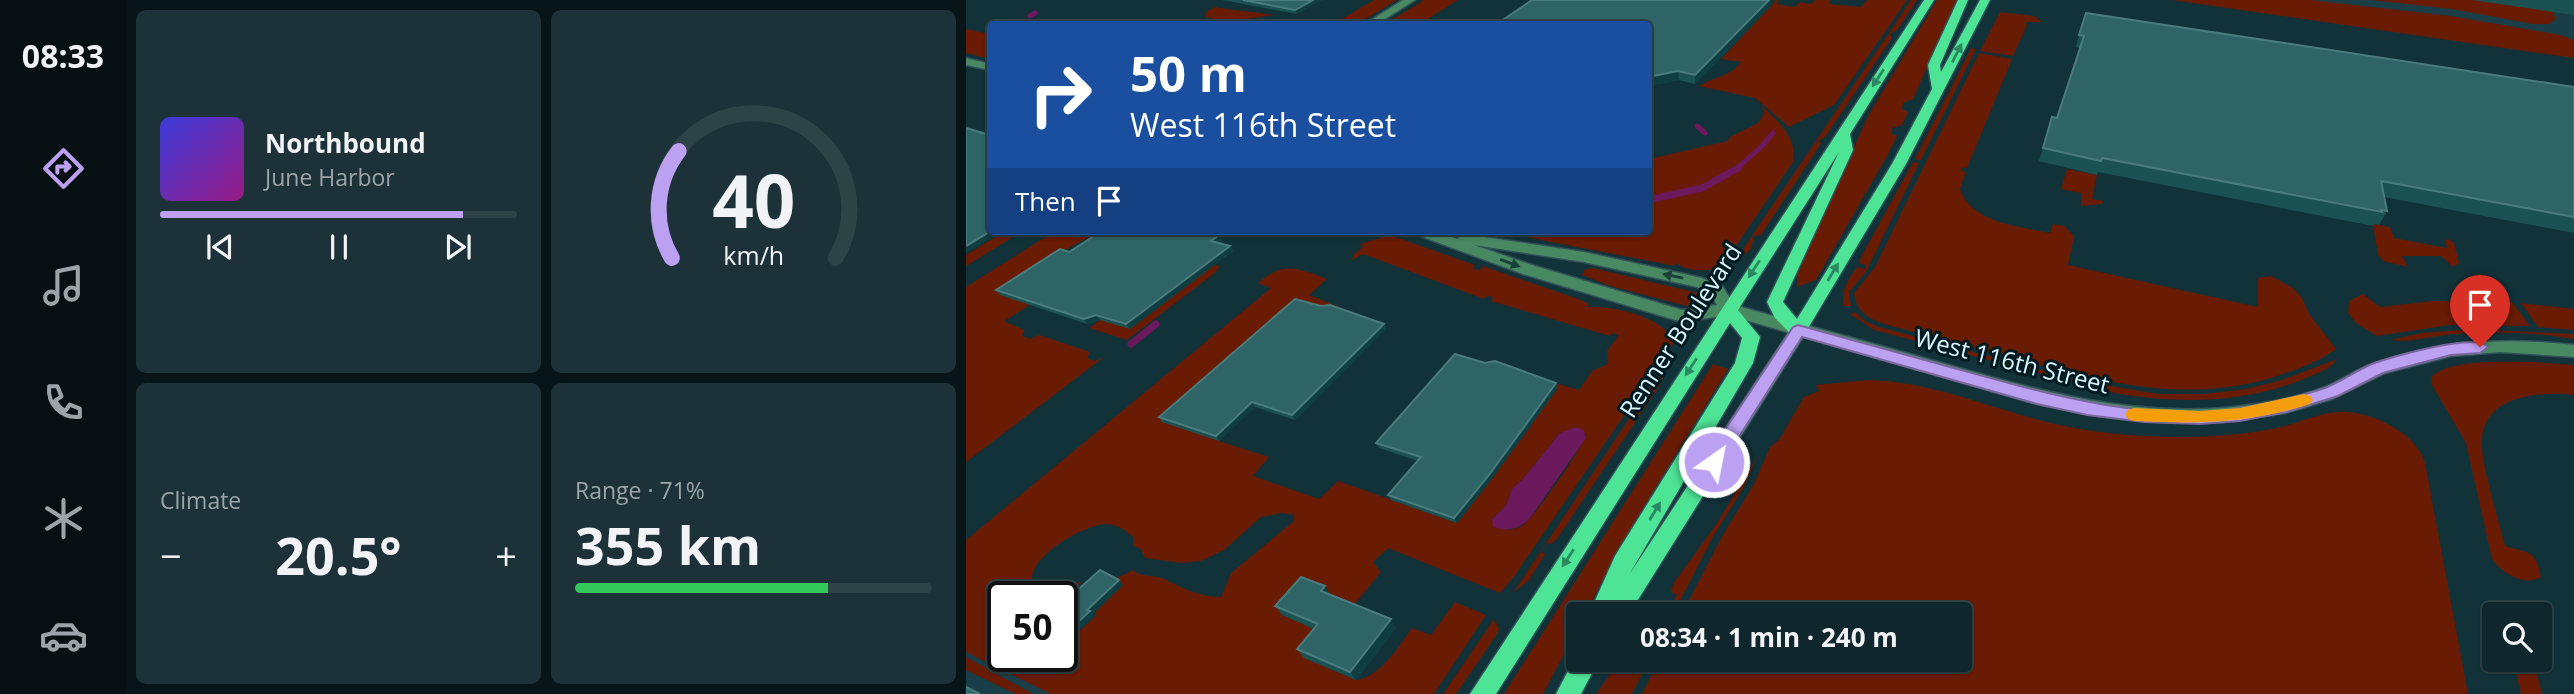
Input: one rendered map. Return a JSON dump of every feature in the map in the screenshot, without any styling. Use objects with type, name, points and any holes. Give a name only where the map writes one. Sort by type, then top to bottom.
[{"type":"main road","name":"Renner Boulevard","points":[[1482,694],[1929,0]]},
{"type":"main road","points":[[1938,89],[1934,65],[1963,0]]},
{"type":"main road","points":[[1624,602],[1798,331],[1899,164],[1985,0]]},
{"type":"main road","points":[[1798,331],[1781,314],[1775,302],[1846,150],[1843,133]]},
{"type":"main road","points":[[1605,602],[1623,563],[1744,363],[1751,337],[1728,309]]},
{"type":"main road","points":[[1568,694],[1580,672]]},
{"type":"street","points":[[1375,21],[1410,0]]},
{"type":"street","points":[[966,61],[987,66]]},
{"type":"street","name":"West 116th Street","points":[[1430,235],[1529,270],[1682,316],[1728,309],[2049,400],[2144,416],[2200,418],[2240,415],[2287,405],[2332,392],[2377,369],[2441,351],[2516,347],[2574,351]]},
{"type":"street","name":"West 116th Street","points":[[1441,235],[1584,257],[1702,282],[1717,291],[1728,309]]},
{"type":"shaded area","points":[[1374,0],[1397,0],[1362,21],[1338,21]]},
{"type":"shaded area","points":[[1424,0],[1458,0],[1425,21],[1390,21]]},
{"type":"shaded area","points":[[1776,0],[1779,0],[1777,4],[1794,7],[1800,2],[1811,4],[1815,0],[1829,0],[1830,4],[1861,7],[1867,0],[1907,0],[1834,105],[1789,127],[1755,98],[1699,86],[1737,67],[1741,62],[1721,59]]},
{"type":"shaded area","points":[[1911,0],[1917,0],[1898,29],[1890,34],[1892,38],[1825,137],[1818,141],[1821,143],[1818,148],[1761,235],[1754,236],[1751,249],[1733,264]]},
{"type":"shaded area","points":[[1937,0],[1957,0],[1913,99],[1903,103],[1902,109],[1908,112],[1902,125],[1892,128],[1892,134],[1897,136],[1816,280],[1797,287],[1797,275],[1868,116]]},
{"type":"shaded area","points":[[2172,0],[2310,0],[2451,16],[2561,35],[2574,40],[2574,58]]},
{"type":"shaded area","points":[[2217,0],[2574,0],[2574,51]]},
{"type":"shaded area","points":[[2371,0],[2478,0],[2552,11],[2556,19],[2549,24],[2533,24],[2452,9]]},
{"type":"shaded area","points":[[1215,7],[1274,15],[1222,21],[1205,17],[1206,12]]},
{"type":"shaded area","points":[[2000,12],[2034,16],[2042,22],[2025,22],[2027,25],[2013,56],[1980,51]]},
{"type":"shaded area","points":[[966,29],[987,33],[987,58],[966,53]]},
{"type":"shaded area","points":[[1971,48],[1976,49],[1921,160],[1915,159]]},
{"type":"shaded area","points":[[1979,53],[2012,59],[1967,168],[1963,167],[1961,170],[1966,172],[1960,189],[1975,210],[1998,222],[2050,233],[2053,224],[2064,226],[2074,236],[2068,265],[2258,307],[2258,278],[2271,276],[2293,288],[2302,298],[2309,314],[2336,349],[2303,367],[2250,383],[2186,390],[2153,388],[2057,369],[1888,325],[1863,313],[1854,293],[1875,267]]},
{"type":"shaded area","points":[[1762,106],[1789,137],[1794,153],[1793,162],[1721,268],[1690,269],[1676,263],[1674,266],[1515,235],[1652,235],[1652,158],[1728,141],[1730,137],[1758,123],[1764,114]]},
{"type":"shaded area","points":[[1913,162],[1919,163],[1866,272],[1849,292],[1851,306],[1844,306],[1846,286],[1857,267],[1865,269],[1866,265],[1859,263],[1860,259]]},
{"type":"shaded area","points":[[2067,169],[2097,175],[2092,199],[2103,201],[2102,204],[2081,206],[2081,193],[2061,189]]},
{"type":"shaded area","points":[[2373,224],[2390,227],[2394,238],[2447,248],[2445,240],[2449,239],[2454,243],[2459,263],[2453,267],[2441,256],[2402,256],[2408,267],[2383,261],[2378,255]]},
{"type":"shaded area","points":[[998,235],[1016,235],[966,266],[966,255]]},
{"type":"shaded area","points":[[1049,235],[1093,235],[1059,253],[1030,305],[1004,321],[1024,330],[1022,336],[1030,339],[1039,335],[1090,352],[1087,358],[1095,361],[1104,357],[966,462],[966,287]]},
{"type":"shaded area","points":[[1390,235],[1475,265],[1473,269],[1480,270],[1483,266],[1581,300],[1589,304],[1588,307],[1610,308],[1635,314],[1658,325],[1675,341],[1513,578],[1500,593],[1388,548],[1373,562],[1381,572],[1354,605],[1283,615],[1324,633],[1305,658],[1356,680],[1365,678],[1381,667],[1412,628],[1431,635],[1455,602],[1486,615],[1434,694],[1051,694],[1006,672],[1078,672],[1078,632],[1123,585],[1113,580],[1133,570],[1164,579],[1198,594],[1221,597],[1231,573],[1294,521],[1294,515],[1282,513],[1261,517],[1224,550],[1201,561],[1182,563],[1145,558],[1140,548],[1133,546],[1133,537],[1123,530],[1112,525],[1094,526],[1070,537],[1047,553],[1033,572],[1032,581],[987,581],[987,662],[966,652],[966,540],[1271,288],[1258,283],[1276,271],[1300,270],[1327,279],[1309,295],[1342,308],[1219,441],[1269,457],[1253,476],[1319,499],[1338,481],[1457,523],[1531,426],[1523,374],[1579,390],[1592,371],[1608,364],[1607,351],[1619,335],[1612,333],[1610,336],[1491,301],[1493,297],[1484,299],[1363,254],[1352,260],[1354,254],[1363,247],[1360,245]],"holes":[[[1560,433],[1586,434],[1568,467],[1529,519],[1521,526],[1507,530],[1492,519],[1506,506],[1512,489]]]},
{"type":"shaded area","points":[[1214,265],[1220,266],[1216,272],[1127,340],[1089,328],[1100,320]]},
{"type":"shaded area","points":[[1593,268],[1698,293],[1702,300],[1697,305],[1687,306],[1610,286],[1582,275],[1584,270]]},
{"type":"shaded area","points":[[2363,294],[2380,307],[2432,301],[2512,302],[2530,326],[2450,325],[2377,336],[2356,323],[2348,313],[2349,301]]},
{"type":"shaded area","points":[[2521,303],[2574,309],[2574,330],[2538,327]]},
{"type":"shaded area","points":[[1855,312],[1865,321],[1879,327],[2087,382],[2159,394],[2204,394],[2246,389],[2282,380],[2337,359],[2319,373],[2259,393],[2186,400],[2138,397],[1874,330],[1850,314]]},
{"type":"shaded area","points":[[2473,329],[2574,334],[2574,339],[2500,332],[2391,340],[2421,333]]},
{"type":"shaded area","points":[[1672,354],[1676,356],[1668,370],[1663,369],[1660,385],[1557,539],[1551,544],[1547,543],[1541,552],[1545,554],[1529,580],[1513,593]]},
{"type":"shaded area","points":[[2535,362],[2574,365],[2574,395],[2531,396],[2503,405],[2485,424],[2482,439],[2487,476],[2505,546],[2530,554],[2539,568],[2541,577],[2528,580],[2507,573],[2492,559],[2466,443],[2432,385],[2431,377],[2440,371],[2465,364]]},
{"type":"shaded area","points":[[1713,364],[1728,369],[1624,539],[1591,602],[1566,602],[1566,650],[1543,694],[1504,694]]},
{"type":"shaded area","points":[[1868,380],[1890,381],[1933,389],[2058,425],[2153,437],[2245,433],[2277,428],[2338,412],[2363,415],[2390,425],[2412,442],[2425,463],[2468,694],[1642,694],[1653,672],[1972,672],[1972,602],[1688,602],[1721,538],[1754,484],[1770,447],[1779,440],[1804,397],[1819,391],[1816,385]]},
{"type":"shaded area","points":[[1576,427],[1584,430],[1585,439],[1530,518],[1513,529],[1493,527],[1492,519],[1506,506],[1512,489],[1560,433]]},
{"type":"shaded area","points":[[1758,455],[1744,487],[1714,535],[1679,602],[1673,602],[1677,595],[1671,592],[1673,584],[1717,523]]},
{"type":"shaded area","points":[[1494,619],[1499,629],[1497,634],[1456,694],[1443,694]]},
{"type":"shaded area","points":[[966,642],[987,652],[987,672],[1031,672],[1078,694],[966,694]]},
{"type":"shaded area","points":[[966,657],[987,669],[987,672],[993,672],[1033,694],[1016,694],[966,670]]},
{"type":"shaded area","points":[[1612,672],[1643,672],[1632,694],[1596,694]]},
{"type":"shaded area","points":[[2516,672],[2537,672],[2542,694],[2521,694]]},
{"type":"building","points":[[1243,0],[1313,0],[1295,10]]},
{"type":"building","points":[[1532,0],[1769,0],[1695,75],[1678,71],[1652,76],[1652,21],[1501,21]]},
{"type":"building","points":[[2086,13],[2574,87],[2574,217],[2381,181],[2387,211],[2381,210],[2382,212],[2043,148],[2052,117],[2057,118],[2084,36],[2079,35]]},
{"type":"building","points":[[966,128],[987,134],[987,233],[966,246]]},
{"type":"building","points":[[1096,235],[1219,235],[1211,241],[1230,246],[1126,324],[1096,315],[1084,319],[996,290],[1060,249],[1069,252]]},
{"type":"building","points":[[1295,299],[1321,306],[1330,305],[1384,324],[1292,415],[1252,402],[1216,436],[1159,417]]},
{"type":"building","points":[[1455,354],[1485,363],[1495,361],[1556,383],[1454,518],[1388,495],[1421,457],[1376,443]]},
{"type":"building","points":[[1100,570],[1119,580],[1078,622],[1078,590]]},
{"type":"building","points":[[1301,577],[1325,586],[1321,591],[1391,619],[1350,672],[1297,649],[1318,624],[1275,606]]},
{"type":"building","points":[[966,687],[980,694],[966,694]]},
{"type":"waterway","points":[[1030,16],[1035,13]]},
{"type":"waterway","points":[[1697,126],[1705,133]]},
{"type":"waterway","points":[[1736,169],[1773,133]]},
{"type":"waterway","points":[[1652,199],[1702,188],[1736,169]]},
{"type":"waterway","points":[[1131,344],[1156,324]]},
{"type":"slow traffic","points":[[2134,414],[2200,418],[2240,415],[2304,400]]},
{"type":"route","points":[[1714,462],[1798,331],[2037,397],[2087,408],[2144,416],[2200,418],[2240,415],[2287,405],[2332,392],[2377,369],[2421,355],[2480,347]]}]
